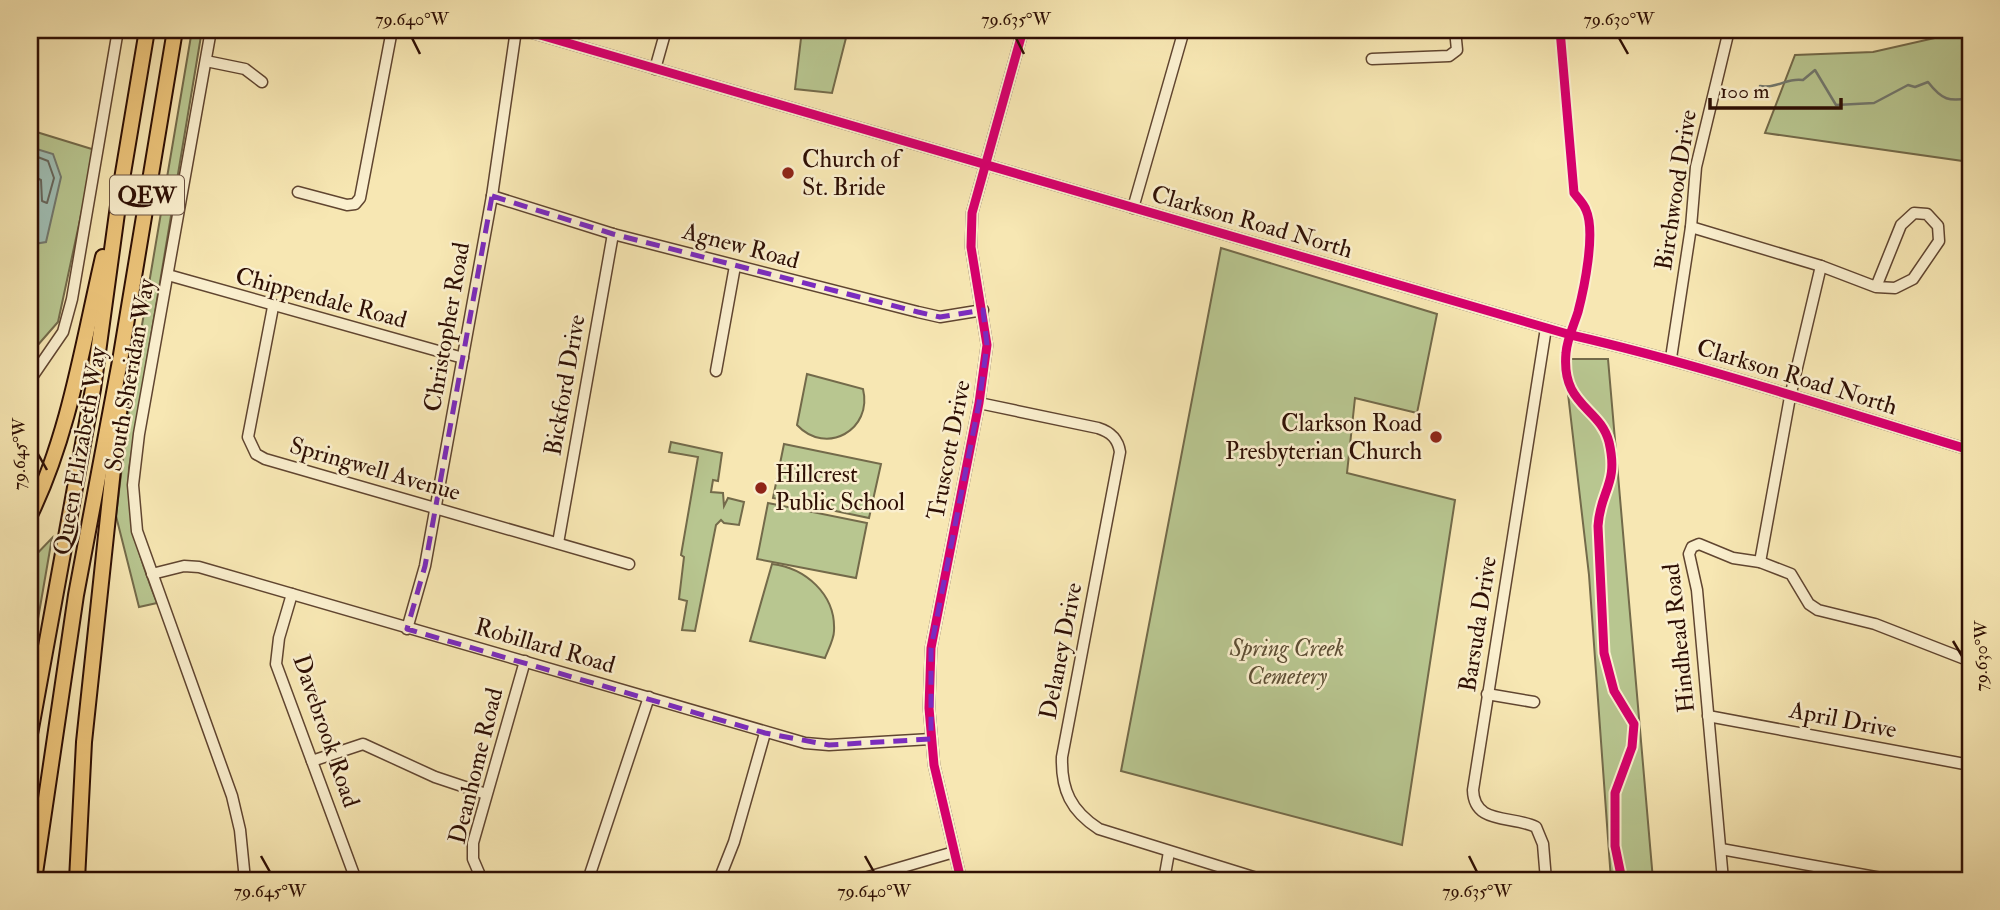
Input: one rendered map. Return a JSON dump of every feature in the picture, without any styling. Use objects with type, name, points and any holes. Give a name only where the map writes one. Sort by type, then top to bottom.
[{"type":"highway","name":"Queen Elizabeth Way","points":[[30,734],[93,389],[120,191],[147,30]]},
{"type":"highway","name":"Queen Elizabeth Way","points":[[34,880],[76,595],[120,361],[175,30]]},
{"type":"highway","points":[[30,515],[46,481],[66,411],[120,191]]},
{"type":"highway","points":[[77,880],[84,742],[123,383],[120,361]]},
{"type":"street","points":[[30,380],[63,332],[72,299],[118,30]]},
{"type":"street","name":"South Sheridan Way","points":[[211,30],[132,485],[137,531],[232,796],[240,830],[245,880]]},
{"type":"street","points":[[298,192],[347,205],[355,204],[360,198],[392,30]]},
{"type":"street","name":"Christopher Road","points":[[407,629],[425,566],[463,358],[492,196],[516,30]]},
{"type":"street","name":"Clarkson Road North","points":[[523,30],[1546,328],[1671,358],[1790,397],[1970,450]]},
{"type":"street","points":[[655,69],[666,30]]},
{"type":"street","points":[[1010,30],[1023,32]]},
{"type":"street","points":[[1133,208],[1184,30]]},
{"type":"street","points":[[1372,58],[1449,56],[1457,50],[1455,30]]},
{"type":"street","name":"Birchwood Drive","points":[[1671,358],[1692,227],[1696,167],[1729,30]]},
{"type":"street","name":"Truscott Drive","points":[[961,880],[931,739],[931,648],[979,402],[987,345],[969,230],[1023,32]]},
{"type":"street","points":[[206,61],[245,69],[262,82]]},
{"type":"street","name":"Agnew Road","points":[[492,196],[612,234],[940,317],[983,310]]},
{"type":"street","points":[[1692,227],[1821,266],[1876,287],[1895,288],[1913,279],[1939,241],[1938,226],[1927,214],[1914,213],[1901,225],[1876,287]]},
{"type":"street","name":"Bickford Drive","points":[[558,543],[612,234]]},
{"type":"street","points":[[716,372],[735,266]]},
{"type":"street","points":[[1821,266],[1790,397],[1760,562],[1791,574],[1810,604],[1818,610],[1875,624],[1970,661]]},
{"type":"street","name":"Chippendale Road","points":[[168,275],[272,307],[463,358]]},
{"type":"street","name":"Springwell Avenue","points":[[272,307],[248,437],[256,454],[265,459],[629,564]]},
{"type":"street","name":"Barsuda Drive","points":[[1546,328],[1473,798],[1484,815],[1526,822],[1536,827],[1543,844],[1546,880]]},
{"type":"street","name":"Delaney Drive","points":[[979,402],[1109,431],[1120,452],[1062,757],[1066,795],[1085,820],[1099,829],[1263,880]]},
{"type":"street","name":"Hindhead Road","points":[[1723,880],[1697,590],[1689,554],[1692,547],[1699,544],[1733,558],[1760,562]]},
{"type":"street","name":"Robillard Road","points":[[152,574],[184,566],[199,567],[765,733],[829,745],[931,739]]},
{"type":"street","name":"Davebrook Road","points":[[292,594],[279,638],[276,664],[356,880]]},
{"type":"street","name":"Deanhome Road","points":[[482,880],[472,851],[525,661]]},
{"type":"street","points":[[1488,694],[1534,702]]},
{"type":"street","points":[[588,880],[649,697]]},
{"type":"street","name":"April Drive","points":[[1708,716],[1970,765]]},
{"type":"street","points":[[719,880],[734,842],[765,733]]},
{"type":"street","points":[[312,761],[363,744],[435,778],[486,794]]},
{"type":"street","points":[[1721,849],[1892,880]]},
{"type":"street","points":[[858,880],[954,852]]},
{"type":"street","points":[[1164,880],[1169,852]]},
{"type":"highlighted area","points":[[492,196],[613,234],[918,312],[940,317],[983,310],[987,345],[979,403],[931,648],[931,739],[829,745],[765,733],[407,629],[425,566]]},
{"type":"green space","points":[[192,30],[202,30],[129,468],[130,504],[135,537],[157,603],[139,607],[116,516],[132,384]]},
{"type":"green space","points":[[802,30],[848,30],[832,93],[795,89]]},
{"type":"green space","points":[[1970,30],[1970,162],[1765,133],[1795,55],[1873,52]]},
{"type":"green space","points":[[30,130],[95,150],[58,322],[30,354]]},
{"type":"green space","name":"Spring Creek Cemetery","points":[[1221,248],[1437,314],[1417,413],[1355,398],[1347,473],[1455,500],[1402,845],[1121,771]]},
{"type":"green space","points":[[1564,359],[1608,359],[1653,880],[1611,880],[1589,575]]},
{"type":"green space","points":[[807,374],[863,389],[864,404],[861,416],[845,434],[821,438],[809,434],[797,425]]},
{"type":"green space","points":[[671,442],[722,453],[718,481],[713,480],[711,492],[723,493],[724,506],[728,498],[744,502],[739,525],[721,520],[716,525],[695,631],[682,630],[687,601],[679,599],[684,557],[681,555],[698,457],[669,452]]},
{"type":"green space","points":[[784,444],[881,464],[869,518],[773,498]]},
{"type":"green space","points":[[768,503],[867,523],[856,578],[757,559]]},
{"type":"green space","points":[[52,538],[30,665],[30,561]]},
{"type":"green space","points":[[772,564],[807,577],[830,605],[834,631],[825,658],[750,641]]},
{"type":"water","points":[[30,147],[53,154],[61,177],[46,242],[34,244],[35,184],[30,180]]},
{"type":"waterway","points":[[1760,86],[1803,80],[1815,70],[1836,105],[1874,103],[1908,85],[1915,87],[1928,82],[1946,98],[1970,98]]},
{"type":"cycle path","points":[[523,30],[1571,335],[1722,374],[1970,450]]},
{"type":"cycle path","points":[[961,880],[934,765],[929,708],[931,648],[979,403],[987,345],[971,247],[972,213],[1023,30]]},
{"type":"cycle path","points":[[1560,30],[1574,193],[1586,210],[1590,232],[1586,275],[1569,337],[1566,371],[1575,395],[1598,421],[1609,442],[1612,468],[1598,526],[1604,653],[1614,691],[1634,724],[1632,747],[1615,793],[1615,846],[1622,880]]},
{"type":"place","name":"Church of St. Bride","points":[[788,173]]},
{"type":"place","name":"Clarkson Road Presbyterian Church","points":[[1436,437]]},
{"type":"place","name":"Hillcrest Public School","points":[[761,488]]}]
